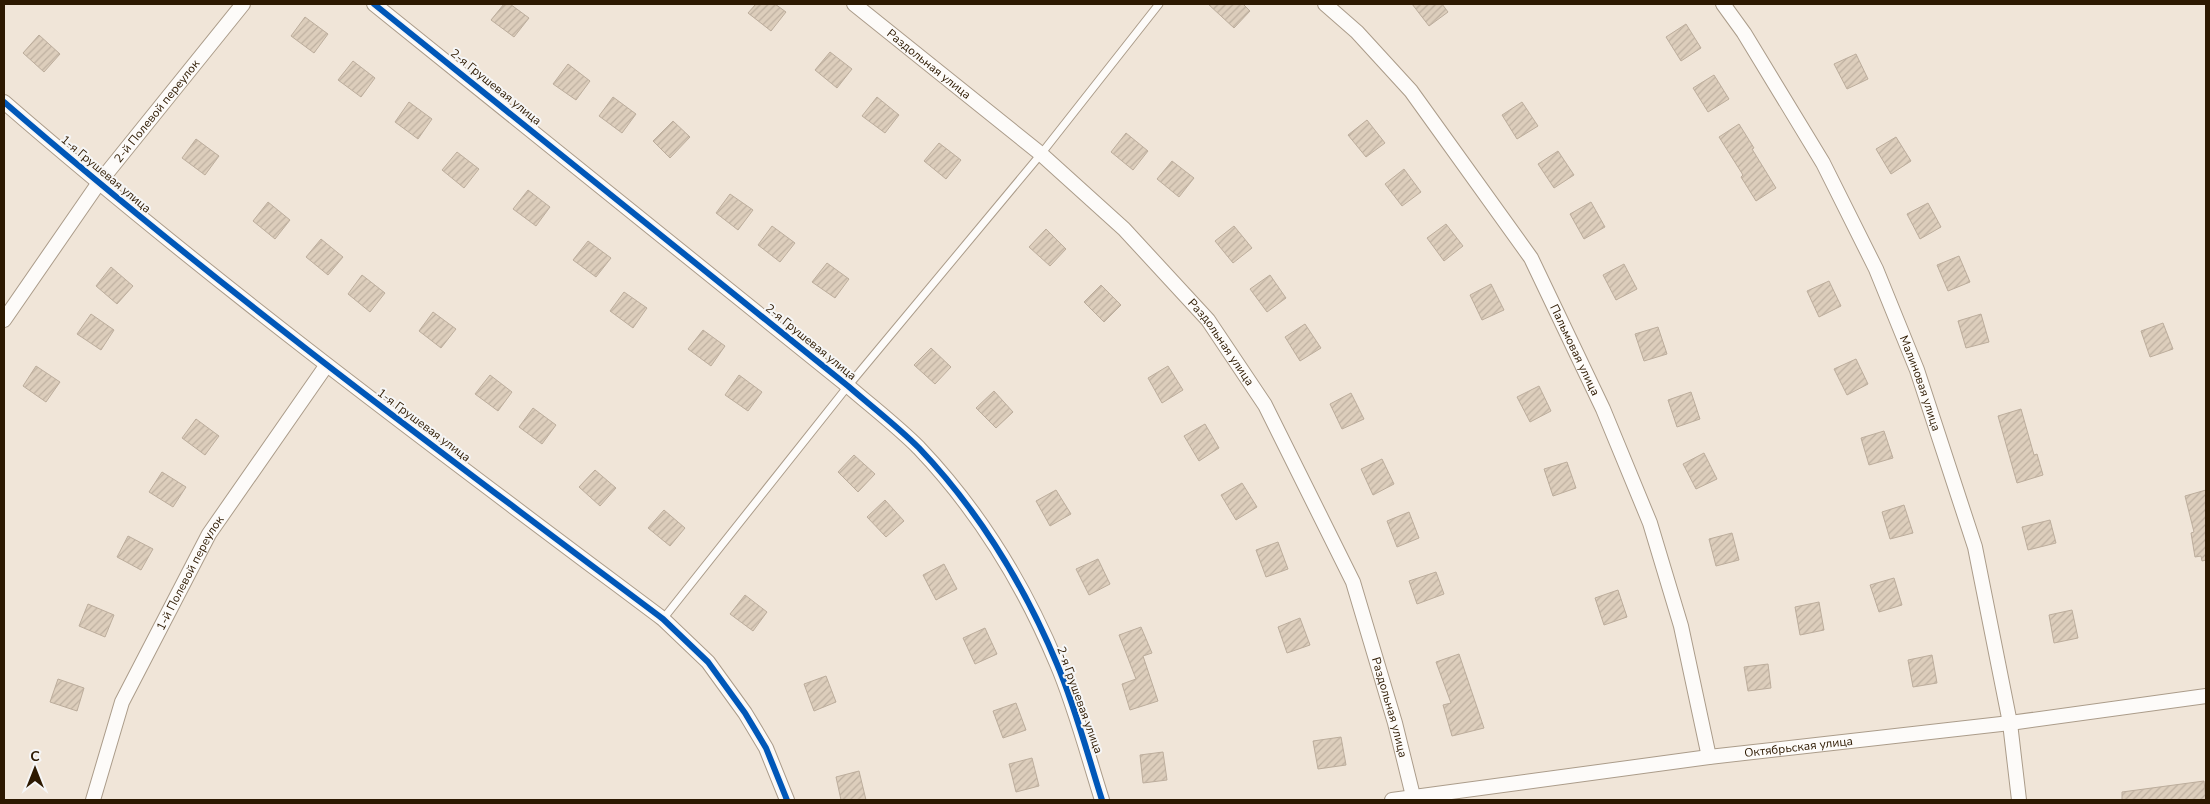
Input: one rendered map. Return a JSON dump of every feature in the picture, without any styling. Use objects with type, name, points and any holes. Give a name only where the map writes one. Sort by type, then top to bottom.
[{"type":"street","name":"2-й Полевой переулок","points":[[4,320],[98,184],[243,4]]},
{"type":"street","name":"2-я Грушевая улица","points":[[374,4],[848,386],[918,448],[957,493],[992,540],[1024,593],[1058,664],[1102,800]]},
{"type":"street","name":"Раздольная улица","points":[[854,4],[1041,154],[1124,229],[1208,320],[1265,405],[1353,582],[1395,723],[1414,799]]},
{"type":"street","name":"Пальмовая улица","points":[[1325,4],[1357,32],[1412,91],[1531,258],[1603,409],[1650,523],[1681,626],[1709,756]]},
{"type":"street","name":"Малиновая улица","points":[[1723,4],[1744,32],[1823,163],[1876,269],[1917,370],[1975,547],[2010,723],[2019,800]]},
{"type":"street","name":"1-я Грушевая улица","points":[[4,102],[98,184],[326,366],[663,618],[708,662],[745,713],[766,748],[787,800]]},
{"type":"street","name":"1-й Полевой переулок","points":[[93,800],[122,702],[209,534],[326,366]]},
{"type":"street","name":"Октябрьская улица","points":[[1392,800],[1414,799],[1709,756],[2010,723],[2206,696]]},
{"type":"lane","points":[[663,618],[848,386],[1041,154],[1159,4]]},
{"type":"building","points":[[504,4],[510,4],[529,18],[514,37],[491,20]]},
{"type":"building","points":[[756,4],[775,4],[786,12],[771,31],[748,13]]},
{"type":"building","points":[[1208,4],[1243,4],[1250,11],[1234,28]]},
{"type":"building","points":[[1412,4],[1442,4],[1448,12],[1429,26]]},
{"type":"building","points":[[305,17],[328,34],[314,53],[291,36]]},
{"type":"building","points":[[1686,24],[1701,48],[1681,61],[1666,37]]},
{"type":"building","points":[[39,35],[60,54],[44,72],[23,53]]},
{"type":"building","points":[[830,52],[852,69],[837,88],[815,70]]},
{"type":"building","points":[[1856,54],[1868,79],[1847,89],[1834,64]]},
{"type":"building","points":[[353,61],[375,78],[361,97],[338,80]]},
{"type":"building","points":[[568,64],[590,81],[576,100],[553,84]]},
{"type":"building","points":[[1714,75],[1729,99],[1708,112],[1693,88]]},
{"type":"building","points":[[613,97],[636,114],[622,133],[599,116]]},
{"type":"building","points":[[877,97],[899,115],[885,133],[862,116]]},
{"type":"building","points":[[409,102],[432,119],[418,139],[395,122]]},
{"type":"building","points":[[1522,102],[1538,126],[1517,139],[1502,115]]},
{"type":"building","points":[[1367,120],[1385,143],[1366,157],[1348,135]]},
{"type":"building","points":[[673,121],[690,137],[670,158],[653,141]]},
{"type":"building","points":[[1739,124],[1776,188],[1756,201],[1741,177],[1743,175],[1719,137]]},
{"type":"building","points":[[1126,133],[1148,151],[1133,170],[1111,152]]},
{"type":"building","points":[[1896,137],[1911,161],[1891,174],[1876,149]]},
{"type":"building","points":[[196,139],[219,156],[205,175],[182,158]]},
{"type":"building","points":[[939,143],[961,160],[946,179],[924,161]]},
{"type":"building","points":[[1558,151],[1574,175],[1554,188],[1538,164]]},
{"type":"building","points":[[457,152],[479,169],[464,188],[442,170]]},
{"type":"building","points":[[1172,161],[1194,178],[1179,197],[1157,179]]},
{"type":"building","points":[[1404,169],[1421,192],[1402,206],[1385,184]]},
{"type":"building","points":[[528,190],[550,207],[536,226],[513,209]]},
{"type":"building","points":[[730,194],[753,210],[738,230],[716,213]]},
{"type":"building","points":[[268,202],[290,220],[275,239],[253,221]]},
{"type":"building","points":[[1591,202],[1605,227],[1584,239],[1570,214]]},
{"type":"building","points":[[1928,203],[1941,227],[1920,239],[1907,214]]},
{"type":"building","points":[[1446,224],[1463,246],[1444,261],[1427,238]]},
{"type":"building","points":[[772,226],[795,243],[780,262],[758,245]]},
{"type":"building","points":[[1234,226],[1252,248],[1233,263],[1215,241]]},
{"type":"building","points":[[1046,229],[1066,249],[1050,266],[1029,247]]},
{"type":"building","points":[[321,239],[343,257],[328,275],[306,257]]},
{"type":"building","points":[[588,241],[611,258],[596,277],[573,260]]},
{"type":"building","points":[[1959,256],[1970,282],[1948,291],[1937,265]]},
{"type":"building","points":[[827,263],[849,279],[835,298],[812,282]]},
{"type":"building","points":[[1624,264],[1637,289],[1616,300],[1603,275]]},
{"type":"building","points":[[111,267],[133,286],[117,304],[96,286]]},
{"type":"building","points":[[362,275],[385,293],[370,312],[348,294]]},
{"type":"building","points":[[1270,275],[1286,298],[1267,312],[1250,289]]},
{"type":"building","points":[[1829,281],[1841,306],[1819,317],[1807,291]]},
{"type":"building","points":[[1491,284],[1504,310],[1482,320],[1470,295]]},
{"type":"building","points":[[1101,285],[1121,305],[1104,322],[1084,302]]},
{"type":"building","points":[[624,292],[647,308],[633,328],[610,311]]},
{"type":"building","points":[[433,312],[456,329],[441,348],[419,331]]},
{"type":"building","points":[[91,314],[114,330],[101,350],[77,334]]},
{"type":"building","points":[[1981,314],[1989,342],[1966,348],[1958,321]]},
{"type":"building","points":[[2163,323],[2173,349],[2150,357],[2141,331]]},
{"type":"building","points":[[1305,324],[1321,348],[1300,361],[1285,337]]},
{"type":"building","points":[[1658,327],[1667,354],[1644,361],[1635,334]]},
{"type":"building","points":[[703,330],[725,346],[711,366],[688,349]]},
{"type":"building","points":[[931,348],[951,367],[935,384],[914,365]]},
{"type":"building","points":[[1856,359],[1868,384],[1847,395],[1834,369]]},
{"type":"building","points":[[36,366],[60,382],[46,402],[23,386]]},
{"type":"building","points":[[1168,366],[1183,390],[1162,403],[1148,378]]},
{"type":"building","points":[[490,375],[512,392],[498,411],[475,394]]},
{"type":"building","points":[[739,375],[762,392],[748,411],[725,395]]},
{"type":"building","points":[[1539,386],[1551,411],[1530,422],[1517,397]]},
{"type":"building","points":[[994,391],[1013,412],[996,428],[976,408]]},
{"type":"building","points":[[1691,392],[1700,419],[1677,427],[1668,400]]},
{"type":"building","points":[[1351,393],[1364,419],[1342,429],[1330,404]]},
{"type":"building","points":[[533,408],[556,425],[542,444],[519,427]]},
{"type":"building","points":[[2021,409],[2034,455],[2037,454],[2043,475],[2017,483],[1998,416]]},
{"type":"building","points":[[196,419],[219,436],[205,455],[182,438]]},
{"type":"building","points":[[1205,424],[1219,448],[1199,461],[1184,436]]},
{"type":"building","points":[[1884,431],[1893,458],[1869,465],[1861,438]]},
{"type":"building","points":[[1704,453],[1717,479],[1696,489],[1683,464]]},
{"type":"building","points":[[854,455],[875,474],[858,492],[838,472]]},
{"type":"building","points":[[1382,459],[1394,484],[1373,495],[1361,469]]},
{"type":"building","points":[[1567,462],[1576,488],[1553,496],[1544,469]]},
{"type":"building","points":[[595,470],[616,488],[600,506],[579,487]]},
{"type":"building","points":[[162,472],[186,487],[173,507],[149,492]]},
{"type":"building","points":[[1242,483],[1257,507],[1236,520],[1221,495]]},
{"type":"building","points":[[1056,490],[1071,514],[1050,526],[1036,501]]},
{"type":"building","points":[[2206,490],[2206,560],[2202,561],[2201,556],[2195,557],[2191,533],[2194,532],[2185,496]]},
{"type":"building","points":[[885,500],[904,521],[886,537],[867,517]]},
{"type":"building","points":[[1904,505],[1913,533],[1890,539],[1882,512]]},
{"type":"building","points":[[664,510],[685,528],[670,546],[648,528]]},
{"type":"building","points":[[1409,512],[1419,538],[1397,547],[1387,521]]},
{"type":"building","points":[[2050,520],[2056,543],[2028,550],[2022,527]]},
{"type":"building","points":[[1732,533],[1739,560],[1716,566],[1709,539]]},
{"type":"building","points":[[128,536],[153,549],[141,570],[117,557]]},
{"type":"building","points":[[1278,542],[1288,569],[1266,577],[1256,550]]},
{"type":"building","points":[[1098,559],[1110,584],[1089,595],[1076,569]]},
{"type":"building","points":[[944,564],[957,589],[936,600],[923,575]]},
{"type":"building","points":[[1436,572],[1444,594],[1417,604],[1409,581]]},
{"type":"building","points":[[1894,578],[1902,605],[1879,612],[1870,585]]},
{"type":"building","points":[[1618,590],[1627,617],[1604,625],[1595,598]]},
{"type":"building","points":[[745,595],[767,612],[753,631],[730,614]]},
{"type":"building","points":[[1819,602],[1824,630],[1800,635],[1795,607]]},
{"type":"building","points":[[88,604],[114,615],[105,637],[79,626]]},
{"type":"building","points":[[2072,610],[2078,638],[2054,643],[2049,615]]},
{"type":"building","points":[[1300,618],[1310,645],[1287,653],[1278,627]]},
{"type":"building","points":[[1141,627],[1152,653],[1143,656],[1158,701],[1130,710],[1122,684],[1136,679],[1119,635]]},
{"type":"building","points":[[985,628],[997,654],[975,664],[963,638]]},
{"type":"building","points":[[1459,654],[1484,728],[1452,736],[1443,705],[1451,703],[1436,662]]},
{"type":"building","points":[[1932,655],[1937,683],[1913,687],[1908,660]]},
{"type":"building","points":[[1768,664],[1771,688],[1748,691],[1744,667]]},
{"type":"building","points":[[826,676],[836,702],[814,711],[804,684]]},
{"type":"building","points":[[58,679],[84,688],[77,711],[50,702]]},
{"type":"building","points":[[1016,703],[1026,730],[1003,738],[993,711]]},
{"type":"building","points":[[1341,737],[1346,765],[1318,769],[1313,741]]},
{"type":"building","points":[[1163,752],[1167,780],[1143,783],[1140,755]]},
{"type":"building","points":[[1032,758],[1039,786],[1016,792],[1009,764]]},
{"type":"building","points":[[859,771],[866,800],[841,800],[836,777]]},
{"type":"building","points":[[2204,781],[2206,800],[2122,800],[2122,792]]},
{"type":"cycle path","points":[[374,4],[848,386],[919,448],[941,472],[998,550],[1030,606],[1064,680],[1102,800]]},
{"type":"cycle path","points":[[4,102],[246,302],[663,619],[708,662],[745,713],[766,748],[787,800]]}]
